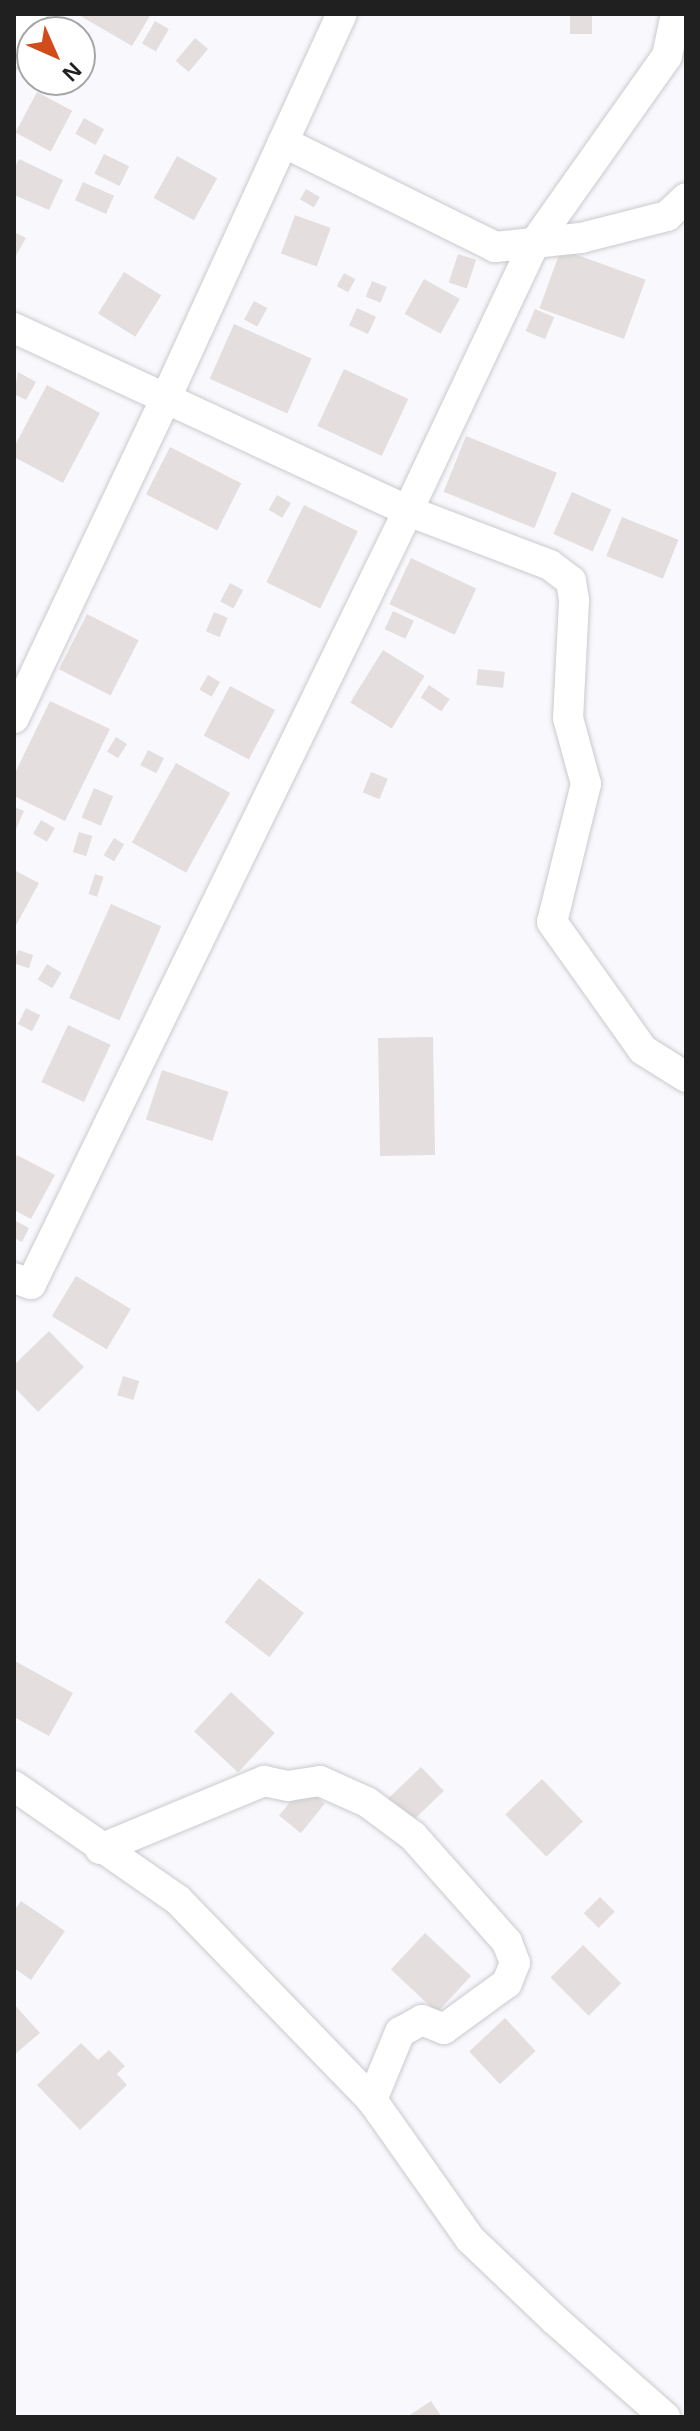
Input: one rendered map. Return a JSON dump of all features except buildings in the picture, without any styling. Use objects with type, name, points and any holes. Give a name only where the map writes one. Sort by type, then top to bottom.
[{"type":"street","points":[[14,52],[32,14]]},
{"type":"street","points":[[14,718],[165,400],[342,14]]},
{"type":"street","points":[[14,1278],[31,1284],[408,511],[534,244],[667,56],[676,14]]},
{"type":"street","points":[[283,142],[495,247],[581,238],[667,216],[686,198]]},
{"type":"street","points":[[14,328],[408,511],[550,565],[571,581],[574,601],[568,718],[586,784],[552,922],[643,1050],[686,1077]]},
{"type":"street","points":[[100,1849],[264,1781],[288,1786],[320,1781],[367,1802],[413,1836],[507,1942],[515,1963],[507,1983],[444,2029],[422,2020],[400,2032],[372,2100]]},
{"type":"street","points":[[14,1786],[100,1849],[178,1900],[372,2100],[470,2239],[555,2320],[665,2417]]}]
